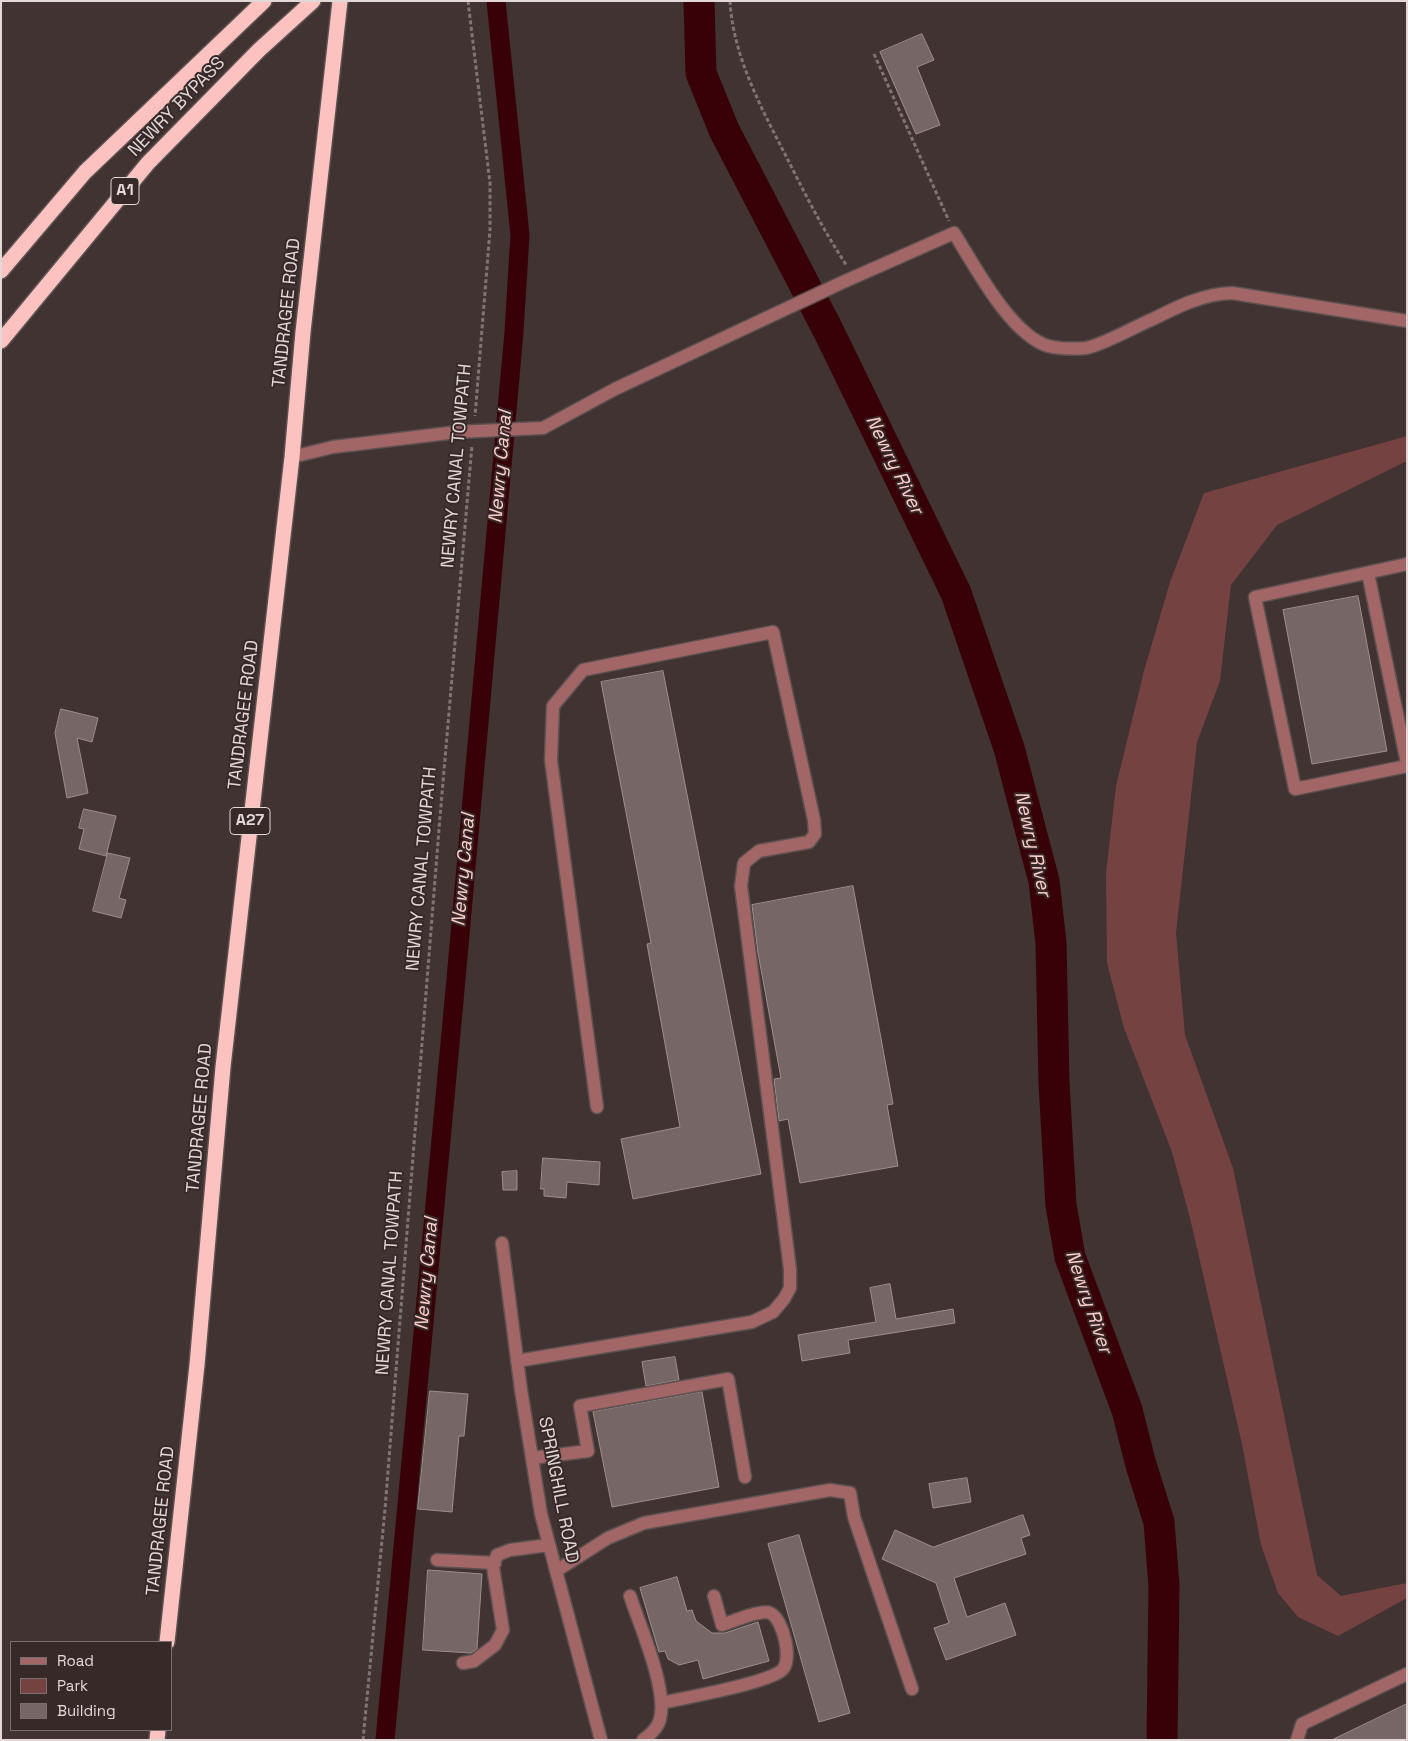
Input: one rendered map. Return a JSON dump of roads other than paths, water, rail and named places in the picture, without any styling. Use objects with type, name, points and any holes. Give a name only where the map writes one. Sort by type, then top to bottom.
[{"type":"highway","name":"NEWRY BYPASS","points":[[1,341],[148,163],[259,50],[313,1]]},
{"type":"highway","name":"TANDRAGEE ROAD","points":[[167,1641],[197,1365],[223,1067],[292,457],[305,313],[340,1]]},
{"type":"highway","name":"NEWRY BYPASS","points":[[1,271],[85,172],[263,2]]},
{"type":"street","points":[[292,457],[333,447],[457,432],[543,428],[615,389],[780,311],[954,233],[1007,314],[1026,332],[1047,346],[1067,349],[1088,348],[1191,301],[1219,294],[1232,293],[1407,321]]},
{"type":"street","points":[[1368,573],[1407,765],[1295,789],[1255,597],[1407,564]]},
{"type":"street","points":[[517,1361],[752,1322],[773,1312],[790,1288],[790,1270],[780,1181],[763,1074],[741,886],[744,863],[759,851],[810,842],[815,834],[814,820],[773,632],[583,670],[553,706],[551,760],[597,1106]]},
{"type":"street","name":"SPRINGHILL ROAD","points":[[502,1243],[532,1458],[549,1545],[601,1740]]},
{"type":"street","points":[[532,1458],[588,1451],[580,1406],[728,1379],[745,1477]]},
{"type":"street","points":[[556,1571],[608,1538],[644,1523],[830,1490],[850,1493],[854,1517],[912,1689]]},
{"type":"street","points":[[463,1663],[474,1661],[495,1645],[503,1630],[493,1567],[497,1555],[510,1550],[549,1545]]},
{"type":"street","points":[[438,1560],[495,1562]]},
{"type":"street","points":[[630,1596],[659,1685],[662,1703],[660,1721],[644,1740]]},
{"type":"street","points":[[662,1703],[762,1678],[781,1671],[787,1663],[788,1653],[780,1625],[774,1616],[764,1612],[722,1625],[714,1596]]},
{"type":"street","points":[[1297,1740],[1302,1724],[1407,1674]]},
{"type":"waterway","name":"Newry Canal","points":[[385,1740],[514,332],[520,235],[496,1]]},
{"type":"waterway","name":"Newry River","points":[[699,1],[701,73],[724,130],[828,330],[956,593],[1009,748],[1044,881],[1051,943],[1054,1083],[1061,1205],[1070,1257],[1127,1410],[1141,1465],[1159,1522],[1164,1586],[1162,1740]]}]
